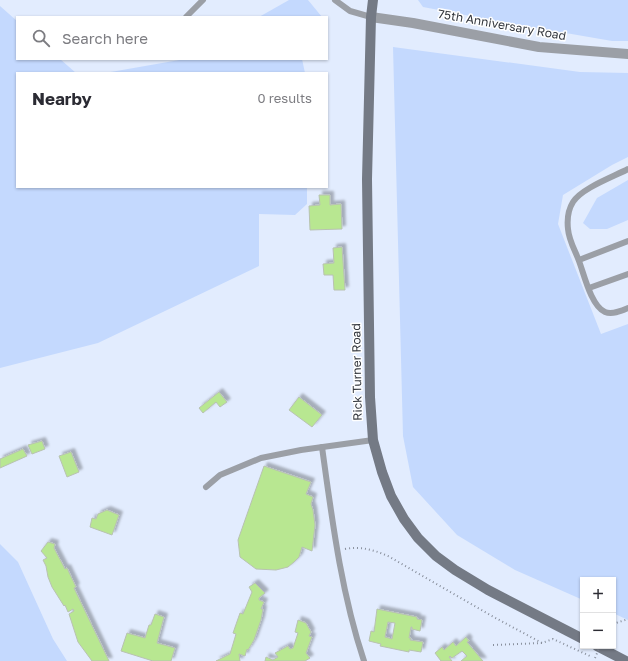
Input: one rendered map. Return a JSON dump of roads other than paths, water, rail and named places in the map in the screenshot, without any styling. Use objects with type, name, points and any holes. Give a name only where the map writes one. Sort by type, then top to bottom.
[{"type":"main road","name":"Rick Turner Road","points":[[373,0],[371,17],[367,179],[370,398],[373,440],[382,472],[390,496],[404,519],[418,538],[436,556],[455,570],[488,590],[580,637]]},
{"type":"main road","points":[[604,649],[626,661]]},
{"type":"street","name":"75th Anniversary Road","points":[[371,17],[420,24],[539,47],[587,52],[628,54]]},
{"type":"lane","points":[[187,16],[202,0]]},
{"type":"lane","points":[[334,0],[350,11],[371,17]]},
{"type":"lane","points":[[628,169],[583,193],[573,202],[568,214],[570,241],[598,307],[603,312],[608,313],[616,313],[628,308]]},
{"type":"lane","points":[[579,260],[628,240]]},
{"type":"lane","points":[[589,288],[628,274]]},
{"type":"lane","points":[[206,487],[220,475],[261,458],[301,450],[373,440]]},
{"type":"lane","points":[[322,447],[337,550],[351,616],[364,661]]}]
